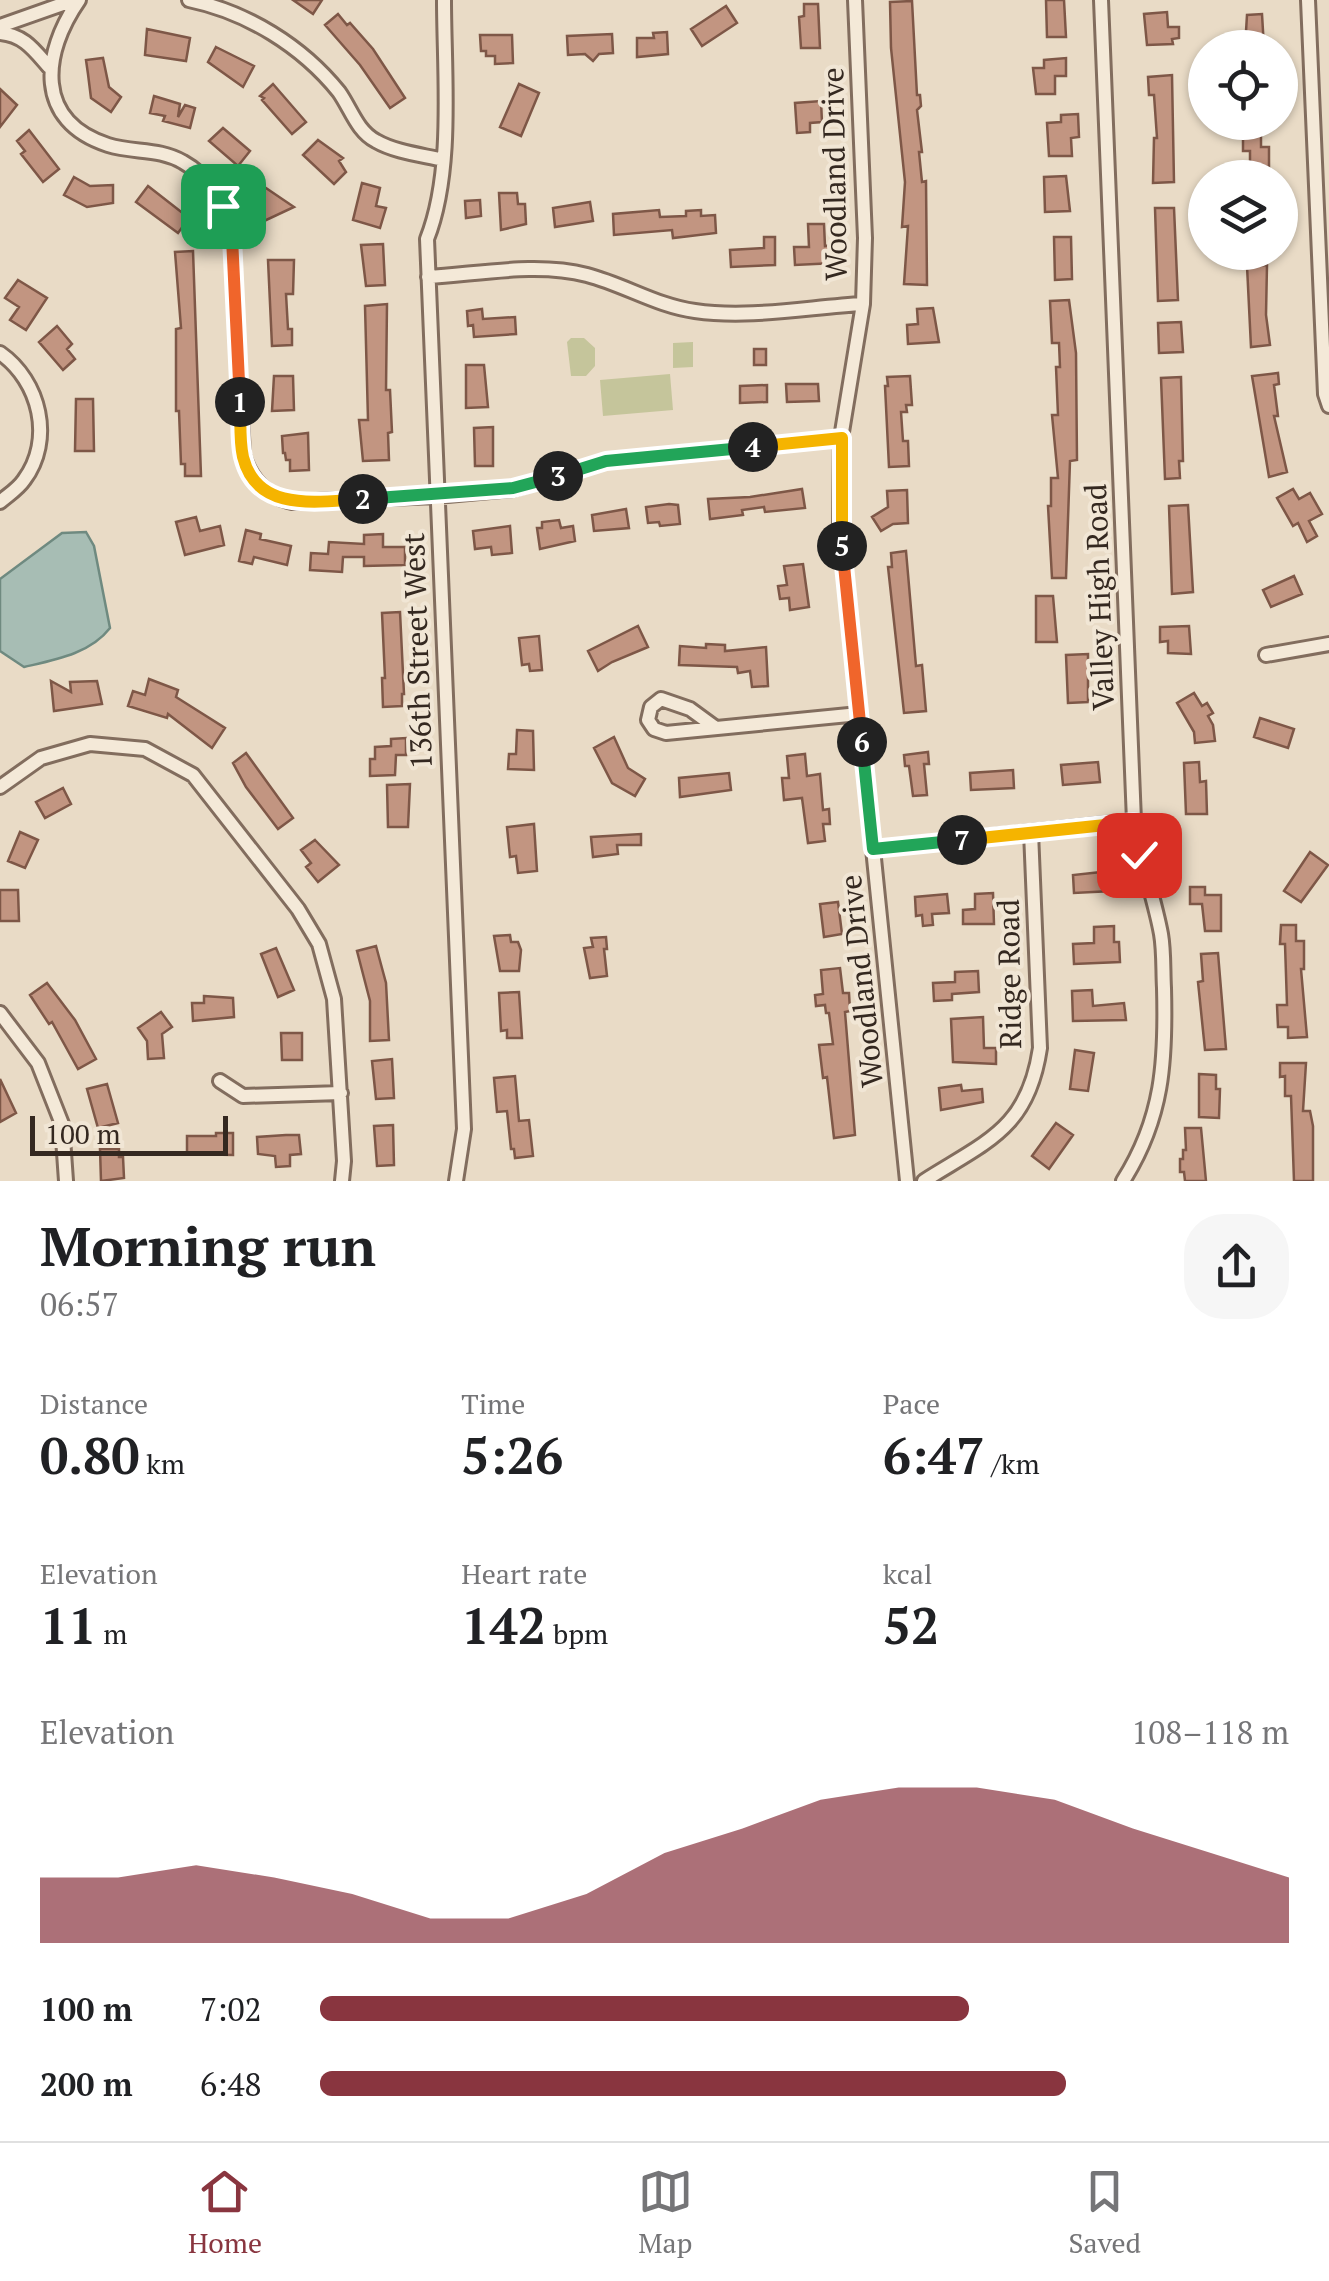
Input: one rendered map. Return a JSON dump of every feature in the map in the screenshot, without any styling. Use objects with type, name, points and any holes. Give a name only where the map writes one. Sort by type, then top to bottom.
[{"type":"street","points":[[0,30],[76,0]]},
{"type":"street","points":[[76,0],[63,22],[49,67],[53,92],[65,118],[82,134],[111,146],[156,150],[181,160],[206,180],[223,206],[232,238],[243,455],[256,481],[275,496],[292,502],[437,496],[513,488],[606,461],[842,438]]},
{"type":"street","points":[[190,0],[244,18],[289,45],[319,70],[373,140],[443,160]]},
{"type":"street","points":[[444,0],[455,0]]},
{"type":"street","name":"136th Street West","points":[[444,0],[443,160],[440,200],[427,239],[464,1128],[456,1181]]},
{"type":"street","name":"Woodland Drive","points":[[855,0],[865,238],[863,304],[842,438],[840,526],[907,1181]]},
{"type":"street","name":"Valley High Road","points":[[1101,0],[1134,822],[1139,855],[1162,936],[1166,1050],[1160,1094],[1138,1158],[1123,1181]]},
{"type":"street","points":[[1308,0],[1325,394],[1329,406]]},
{"type":"street","points":[[0,30],[29,44],[49,67]]},
{"type":"street","points":[[428,277],[570,272],[620,284],[674,308],[716,313],[863,304]]},
{"type":"street","points":[[0,354],[30,386],[39,410],[40,435],[35,460],[23,482],[0,502]]},
{"type":"street","points":[[1266,655],[1329,644]]},
{"type":"street","points":[[716,728],[690,709],[660,699],[651,706],[648,720],[654,729],[666,733],[859,714]]},
{"type":"street","points":[[0,787],[42,758],[90,744],[145,749],[193,776],[298,908],[319,944],[334,999],[342,1181]]},
{"type":"street","points":[[873,849],[1134,822]]},
{"type":"street","name":"Ridge Road","points":[[924,1181],[1008,1127],[1023,1106],[1037,1068],[1040,1048],[1031,832]]},
{"type":"street","points":[[0,1014],[38,1063],[62,1124],[66,1181]]},
{"type":"street","points":[[220,1080],[243,1096],[341,1093]]},
{"type":"green space","points":[[584,338],[595,348],[595,366],[586,376],[571,376],[567,342]]},
{"type":"green space","points":[[693,342],[693,367],[673,368],[673,343]]},
{"type":"green space","points":[[670,374],[673,410],[603,416],[600,380]]},
{"type":"shaded area","points":[[86,532],[94,546],[110,628],[82,650],[24,667],[0,651],[0,579],[62,533]]},
{"type":"building","points":[[293,0],[322,0],[313,14]]},
{"type":"building","points":[[1046,0],[1064,0],[1066,37],[1047,37]]},
{"type":"building","points":[[912,1],[917,95],[921,106],[917,110],[919,152],[922,182],[926,181],[927,285],[904,284],[908,226],[902,227],[905,182],[891,48],[890,2]]},
{"type":"building","points":[[804,4],[818,4],[820,48],[801,48],[799,17],[804,16]]},
{"type":"building","points":[[726,6],[737,23],[702,46],[691,29]]},
{"type":"building","points":[[1167,12],[1168,27],[1179,27],[1179,38],[1172,39],[1173,44],[1147,45],[1144,14]]},
{"type":"building","points":[[338,14],[373,49],[405,98],[390,108],[325,25]]},
{"type":"building","points":[[1262,14],[1263,30],[1246,30],[1247,15]]},
{"type":"building","points":[[147,29],[190,38],[186,61],[145,55]]},
{"type":"building","points":[[667,32],[668,54],[637,57],[637,38],[654,38],[653,33]]},
{"type":"building","points":[[612,34],[613,53],[599,54],[593,61],[585,54],[568,55],[567,36]]},
{"type":"building","points":[[480,35],[512,35],[513,63],[495,64],[495,56],[486,56],[486,51],[481,51]]},
{"type":"building","points":[[216,47],[254,66],[243,87],[208,62]]},
{"type":"building","points":[[103,58],[109,87],[121,97],[111,112],[91,98],[86,60]]},
{"type":"building","points":[[1066,58],[1066,76],[1055,76],[1055,94],[1036,94],[1033,68],[1044,68],[1044,60]]},
{"type":"building","points":[[1172,75],[1174,182],[1153,183],[1157,138],[1154,95],[1149,95],[1148,77]]},
{"type":"building","points":[[273,84],[306,122],[292,134],[260,96]]},
{"type":"building","points":[[519,84],[539,93],[521,136],[500,127]]},
{"type":"building","points":[[0,89],[17,105],[0,127]]},
{"type":"building","points":[[154,96],[180,104],[178,117],[185,105],[195,108],[190,128],[150,113]]},
{"type":"building","points":[[821,101],[822,122],[810,123],[810,132],[797,133],[795,103]]},
{"type":"building","points":[[1078,114],[1079,137],[1071,138],[1072,156],[1049,156],[1047,123],[1061,122],[1061,115]]},
{"type":"building","points":[[223,128],[250,151],[238,166],[209,141]]},
{"type":"building","points":[[29,130],[59,169],[43,182],[21,154],[25,151],[17,141]]},
{"type":"building","points":[[318,140],[343,158],[339,161],[346,172],[334,184],[303,155]]},
{"type":"building","points":[[1243,140],[1261,140],[1261,147],[1269,147],[1269,160],[1250,160],[1250,151],[1243,151]]},
{"type":"building","points":[[1066,176],[1070,211],[1045,212],[1044,177]]},
{"type":"building","points":[[74,177],[90,186],[113,185],[113,203],[87,207],[64,195]]},
{"type":"building","points":[[362,183],[380,188],[376,206],[386,208],[380,228],[353,220]]},
{"type":"building","points":[[148,186],[189,218],[178,233],[136,202]]},
{"type":"building","points":[[263,186],[294,207],[262,222],[251,190]]},
{"type":"building","points":[[499,193],[517,193],[518,204],[525,204],[526,224],[501,230]]},
{"type":"building","points":[[480,200],[481,216],[466,218],[465,201]]},
{"type":"building","points":[[590,202],[593,221],[555,227],[553,208]]},
{"type":"building","points":[[1155,208],[1174,208],[1178,300],[1158,301]]},
{"type":"building","points":[[659,210],[660,217],[686,216],[686,211],[701,210],[701,216],[715,215],[716,233],[673,238],[672,230],[614,235],[613,214]]},
{"type":"building","points":[[808,224],[824,224],[825,246],[834,245],[835,263],[795,265],[794,247],[809,247]]},
{"type":"building","points":[[764,237],[775,237],[775,265],[731,267],[730,250],[764,248]]},
{"type":"building","points":[[1054,237],[1071,237],[1072,279],[1055,280]]},
{"type":"building","points":[[383,244],[385,285],[366,286],[361,245]]},
{"type":"building","points":[[193,251],[201,476],[185,476],[176,411],[176,329],[181,328],[175,252]]},
{"type":"building","points":[[268,260],[294,260],[293,294],[286,294],[292,345],[272,346]]},
{"type":"building","points":[[1247,270],[1267,270],[1270,345],[1251,347]]},
{"type":"building","points":[[18,280],[47,298],[26,330],[10,320],[19,307],[5,298]]},
{"type":"building","points":[[1069,300],[1076,353],[1077,460],[1070,461],[1066,578],[1052,578],[1048,506],[1051,478],[1058,478],[1052,415],[1058,415],[1056,367],[1060,367],[1059,343],[1052,343],[1050,301]]},
{"type":"building","points":[[387,304],[386,390],[390,390],[392,432],[388,433],[389,460],[363,461],[359,420],[368,420],[365,306]]},
{"type":"building","points":[[933,308],[939,342],[908,344],[907,325],[918,324],[917,309]]},
{"type":"building","points":[[482,309],[483,319],[515,317],[516,334],[474,337],[467,311]]},
{"type":"building","points":[[1181,322],[1183,352],[1159,353],[1158,323]]},
{"type":"building","points":[[57,326],[72,344],[67,349],[75,359],[63,370],[39,342]]},
{"type":"building","points":[[754,349],[766,349],[766,365],[754,365]]},
{"type":"building","points":[[466,365],[484,365],[488,407],[466,408]]},
{"type":"building","points":[[1278,373],[1279,384],[1274,385],[1278,416],[1274,416],[1287,472],[1269,477],[1252,376]]},
{"type":"building","points":[[274,376],[293,376],[294,410],[272,411]]},
{"type":"building","points":[[910,376],[912,405],[906,405],[907,412],[901,412],[909,466],[889,467],[887,377]]},
{"type":"building","points":[[1181,377],[1183,461],[1179,461],[1180,478],[1165,479],[1161,378]]},
{"type":"building","points":[[786,384],[818,384],[819,401],[787,402]]},
{"type":"building","points":[[767,385],[767,402],[740,403],[740,386]]},
{"type":"building","points":[[76,399],[93,399],[94,451],[75,451]]},
{"type":"building","points":[[493,427],[493,466],[475,466],[474,428]]},
{"type":"building","points":[[308,433],[309,470],[290,471],[282,436]]},
{"type":"building","points":[[802,489],[805,508],[765,512],[764,507],[742,510],[743,515],[710,519],[708,499]]},
{"type":"building","points":[[1293,489],[1299,499],[1310,493],[1322,514],[1309,521],[1317,536],[1307,542],[1298,523],[1293,526],[1277,498]]},
{"type":"building","points":[[907,490],[908,523],[893,524],[881,531],[872,517],[888,507],[887,491]]},
{"type":"building","points":[[678,505],[680,524],[648,523],[646,507]]},
{"type":"building","points":[[1188,505],[1193,592],[1172,594],[1169,506]]},
{"type":"building","points":[[626,509],[629,528],[594,531],[592,515]]},
{"type":"building","points":[[196,517],[200,531],[220,526],[224,545],[185,555],[176,522]]},
{"type":"building","points":[[559,520],[561,528],[573,526],[575,541],[540,549],[537,528],[542,528],[542,522]]},
{"type":"building","points":[[510,526],[512,553],[492,555],[491,547],[475,549],[473,531]]},
{"type":"building","points":[[246,530],[261,534],[260,539],[291,546],[287,565],[254,557],[252,564],[239,561]]},
{"type":"building","points":[[383,534],[383,547],[405,547],[405,565],[364,566],[364,557],[343,557],[342,572],[310,570],[311,553],[328,554],[329,542],[364,544],[364,535]]},
{"type":"building","points":[[906,551],[916,666],[922,665],[926,711],[904,713],[888,567],[892,567],[891,553]]},
{"type":"building","points":[[803,564],[809,607],[790,610],[789,598],[780,599],[778,586],[787,585],[784,566]]},
{"type":"building","points":[[1294,576],[1302,594],[1271,607],[1263,590]]},
{"type":"building","points":[[1036,596],[1053,596],[1057,642],[1036,642]]},
{"type":"building","points":[[400,612],[402,706],[383,707],[382,613]]},
{"type":"building","points":[[638,626],[648,647],[598,671],[588,651]]},
{"type":"building","points":[[1189,626],[1191,654],[1168,653],[1168,641],[1160,642],[1160,627]]},
{"type":"building","points":[[539,636],[542,670],[530,671],[529,664],[522,665],[519,638]]},
{"type":"building","points":[[706,644],[725,645],[725,651],[766,647],[768,686],[752,687],[750,671],[738,673],[737,667],[679,665],[680,646],[706,648]]},
{"type":"building","points":[[1088,654],[1088,702],[1068,703],[1066,655]]},
{"type":"building","points":[[149,679],[178,690],[176,697],[225,728],[212,748],[168,714],[167,718],[128,706],[133,691],[145,695]]},
{"type":"building","points":[[51,681],[71,692],[70,682],[97,681],[102,704],[54,711]]},
{"type":"building","points":[[1194,693],[1202,706],[1207,703],[1213,713],[1208,716],[1215,741],[1195,743],[1194,732],[1177,703]]},
{"type":"building","points":[[1260,718],[1294,729],[1288,748],[1254,737]]},
{"type":"building","points":[[517,730],[533,731],[534,770],[508,769],[509,754],[516,754]]},
{"type":"building","points":[[614,737],[628,768],[645,779],[635,796],[612,783],[594,748]]},
{"type":"building","points":[[406,738],[406,755],[396,755],[395,775],[370,776],[375,747],[391,746],[391,739]]},
{"type":"building","points":[[928,752],[929,764],[924,764],[927,795],[913,796],[904,755]]},
{"type":"building","points":[[246,753],[293,818],[278,829],[233,763]]},
{"type":"building","points":[[805,754],[807,776],[820,774],[823,810],[829,809],[830,824],[823,824],[825,841],[808,843],[802,798],[784,800],[782,778],[789,778],[787,756]]},
{"type":"building","points":[[1098,762],[1100,782],[1063,785],[1061,765]]},
{"type":"building","points":[[1199,762],[1200,782],[1206,781],[1207,814],[1186,814],[1184,763]]},
{"type":"building","points":[[1013,770],[1014,788],[971,790],[970,773]]},
{"type":"building","points":[[729,773],[731,790],[680,797],[679,778]]},
{"type":"building","points":[[410,784],[408,827],[388,827],[387,785]]},
{"type":"building","points":[[63,788],[71,804],[45,818],[36,802]]},
{"type":"building","points":[[534,824],[537,871],[518,873],[516,856],[510,857],[507,827]]},
{"type":"building","points":[[20,832],[38,840],[25,868],[8,861]]},
{"type":"building","points":[[641,834],[641,845],[617,845],[618,854],[593,857],[591,837]]},
{"type":"building","points":[[315,840],[339,865],[318,882],[306,867],[311,863],[301,850]]},
{"type":"building","points":[[1310,852],[1328,865],[1301,902],[1284,891]]},
{"type":"building","points":[[1111,871],[1112,891],[1074,893],[1073,875]]},
{"type":"building","points":[[1190,887],[1205,887],[1205,895],[1221,895],[1221,931],[1205,931],[1202,904],[1190,904]]},
{"type":"building","points":[[0,890],[18,890],[19,921],[0,921]]},
{"type":"building","points":[[993,893],[994,924],[963,924],[963,910],[975,909],[975,894]]},
{"type":"building","points":[[947,894],[949,913],[932,914],[933,925],[923,926],[922,915],[916,916],[915,897]]},
{"type":"building","points":[[838,902],[842,934],[824,937],[820,904]]},
{"type":"building","points":[[1281,925],[1296,925],[1296,941],[1304,941],[1301,969],[1307,1037],[1288,1038],[1288,1027],[1278,1027],[1277,1005],[1287,1005]]},
{"type":"building","points":[[1114,926],[1120,962],[1074,964],[1073,944],[1094,943],[1094,927]]},
{"type":"building","points":[[510,935],[511,942],[518,942],[521,950],[519,971],[500,971],[494,936]]},
{"type":"building","points":[[606,937],[607,976],[590,978],[584,948],[593,947],[591,938]]},
{"type":"building","points":[[376,946],[386,983],[389,1040],[370,1041],[370,1001],[357,951]]},
{"type":"building","points":[[276,948],[294,990],[278,997],[261,954]]},
{"type":"building","points":[[1218,953],[1226,1049],[1205,1050],[1198,982],[1203,981],[1201,954]]},
{"type":"building","points":[[840,968],[843,993],[849,993],[850,1011],[845,1012],[855,1135],[834,1138],[819,1045],[833,1044],[829,1013],[825,1005],[816,1006],[815,995],[823,994],[821,970]]},
{"type":"building","points":[[978,971],[979,992],[952,994],[952,1000],[934,1001],[933,983],[955,982],[955,972]]},
{"type":"building","points":[[47,983],[75,1020],[96,1059],[78,1069],[52,1022],[49,1024],[30,995]]},
{"type":"building","points":[[1092,990],[1093,1006],[1124,1003],[1126,1020],[1073,1021],[1072,991]]},
{"type":"building","points":[[519,992],[522,1038],[507,1038],[507,1030],[501,1031],[499,993]]},
{"type":"building","points":[[204,996],[233,998],[234,1017],[193,1021],[192,1003],[204,1003]]},
{"type":"building","points":[[161,1012],[172,1027],[162,1034],[164,1058],[148,1059],[147,1041],[138,1028]]},
{"type":"building","points":[[983,1017],[984,1048],[996,1048],[996,1064],[953,1062],[951,1019]]},
{"type":"building","points":[[281,1033],[302,1033],[302,1060],[282,1060]]},
{"type":"building","points":[[1075,1050],[1094,1053],[1088,1091],[1070,1089]]},
{"type":"building","points":[[392,1059],[394,1098],[376,1099],[372,1061]]},
{"type":"building","points":[[1280,1063],[1306,1063],[1303,1111],[1310,1111],[1313,1126],[1313,1181],[1294,1181],[1291,1096],[1285,1096]]},
{"type":"building","points":[[1199,1074],[1216,1075],[1216,1089],[1220,1089],[1219,1118],[1199,1117]]},
{"type":"building","points":[[515,1076],[519,1121],[529,1120],[533,1156],[515,1158],[507,1111],[497,1112],[494,1078]]},
{"type":"building","points":[[0,1079],[16,1113],[0,1122]]},
{"type":"building","points":[[107,1084],[118,1123],[98,1128],[87,1089]]},
{"type":"building","points":[[961,1085],[962,1091],[982,1089],[983,1102],[941,1110],[939,1088]]},
{"type":"building","points":[[1056,1123],[1073,1135],[1049,1169],[1032,1156]]},
{"type":"building","points":[[393,1125],[394,1165],[377,1166],[374,1126]]},
{"type":"building","points":[[1185,1128],[1201,1128],[1206,1181],[1185,1181],[1184,1172],[1180,1172],[1180,1159],[1186,1150]]},
{"type":"building","points":[[233,1133],[233,1155],[187,1154],[187,1136]]},
{"type":"building","points":[[299,1135],[301,1154],[290,1155],[290,1166],[276,1167],[275,1156],[258,1154],[257,1137]]},
{"type":"building","points":[[100,1149],[119,1149],[124,1178],[101,1181]]},
{"type":"route","points":[[223,206],[232,238],[243,455],[247,468],[264,489],[292,502],[437,496],[513,488],[606,461],[842,438],[840,526],[873,849],[1134,822],[1139,855]]}]
